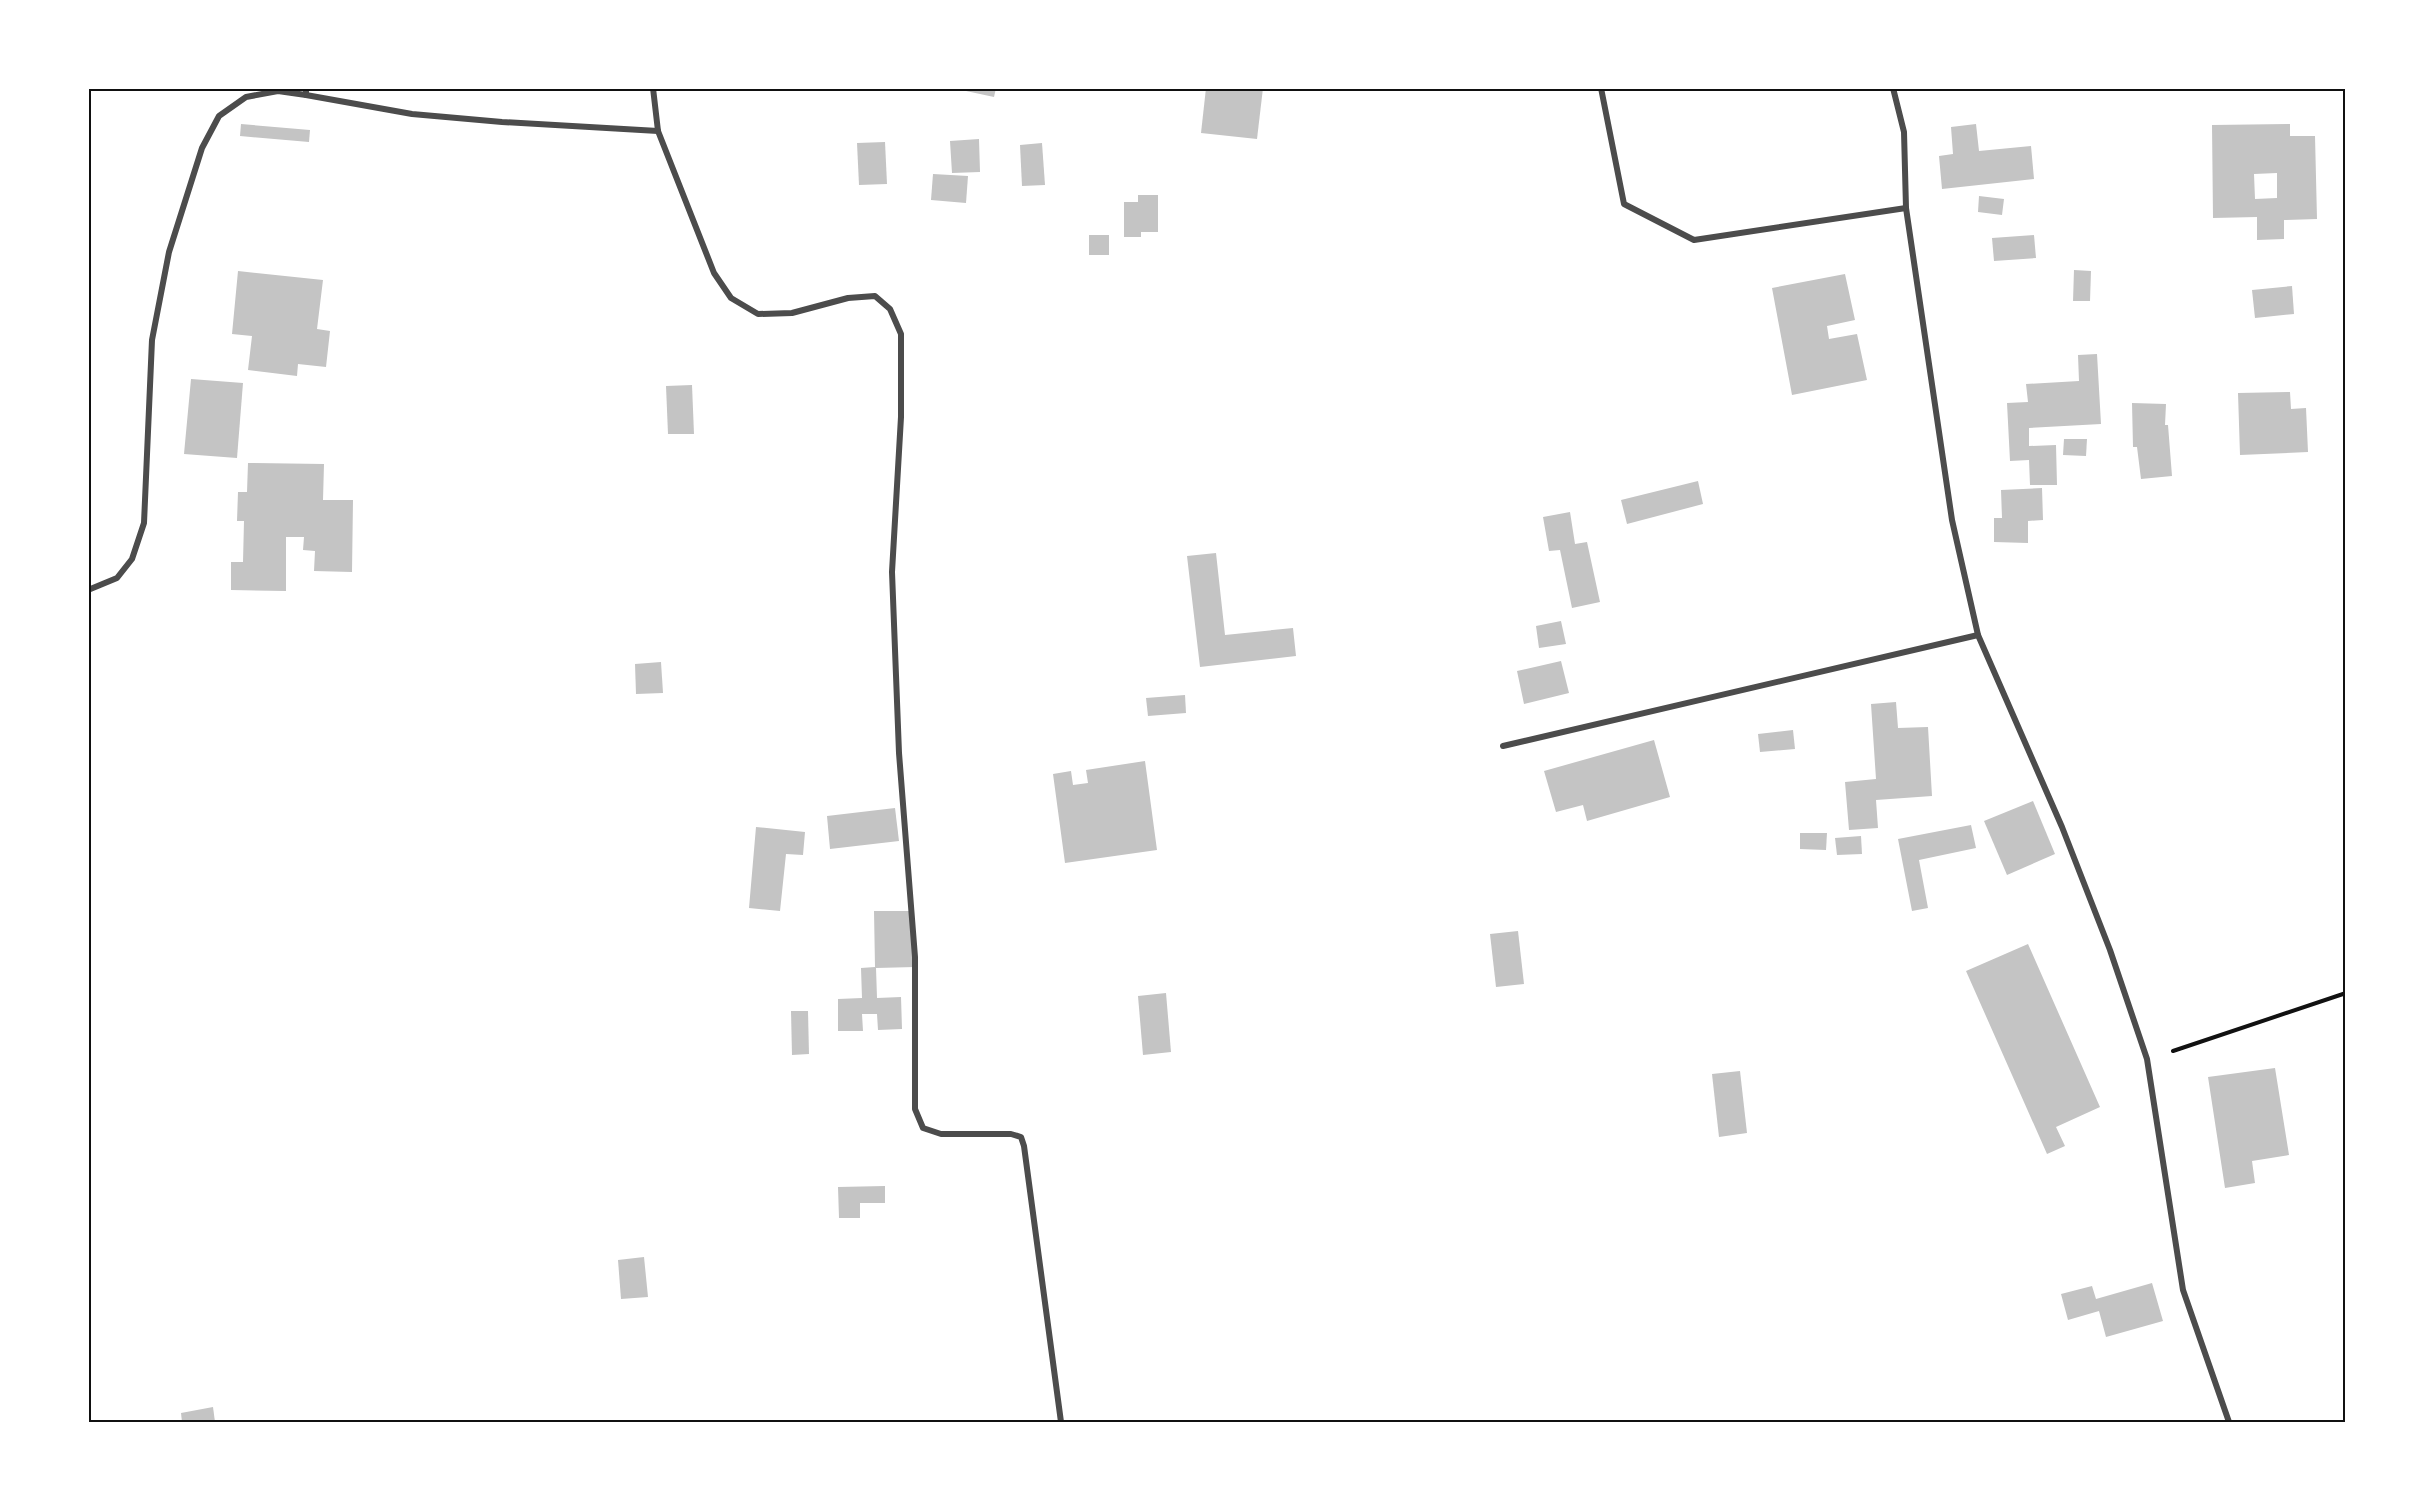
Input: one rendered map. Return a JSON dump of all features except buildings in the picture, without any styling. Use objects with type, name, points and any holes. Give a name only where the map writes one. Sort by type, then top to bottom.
[{"type":"street","points":[[654,88],[658,131],[714,273],[731,298],[758,314],[792,314],[848,298],[875,296],[890,309],[901,334],[901,417],[892,572],[898,753],[915,957],[915,1109],[923,1128],[941,1134],[1011,1134],[1021,1137],[1061,1422]]},
{"type":"street","points":[[1601,88],[1624,204],[1694,240],[1906,208]]},
{"type":"street","points":[[1893,88],[1904,132],[1906,208],[1952,520],[1978,635],[2062,827],[2110,950],[2146,1059],[2183,1290],[2229,1422]]},
{"type":"street","points":[[88,590],[117,578],[132,559],[144,523],[152,340],[169,252],[202,148],[219,116],[246,97],[278,91],[306,92],[412,114],[658,131]]},
{"type":"street","points":[[1503,746],[1978,635]]},
{"type":"path","points":[[2146,1059],[2346,993]]}]
